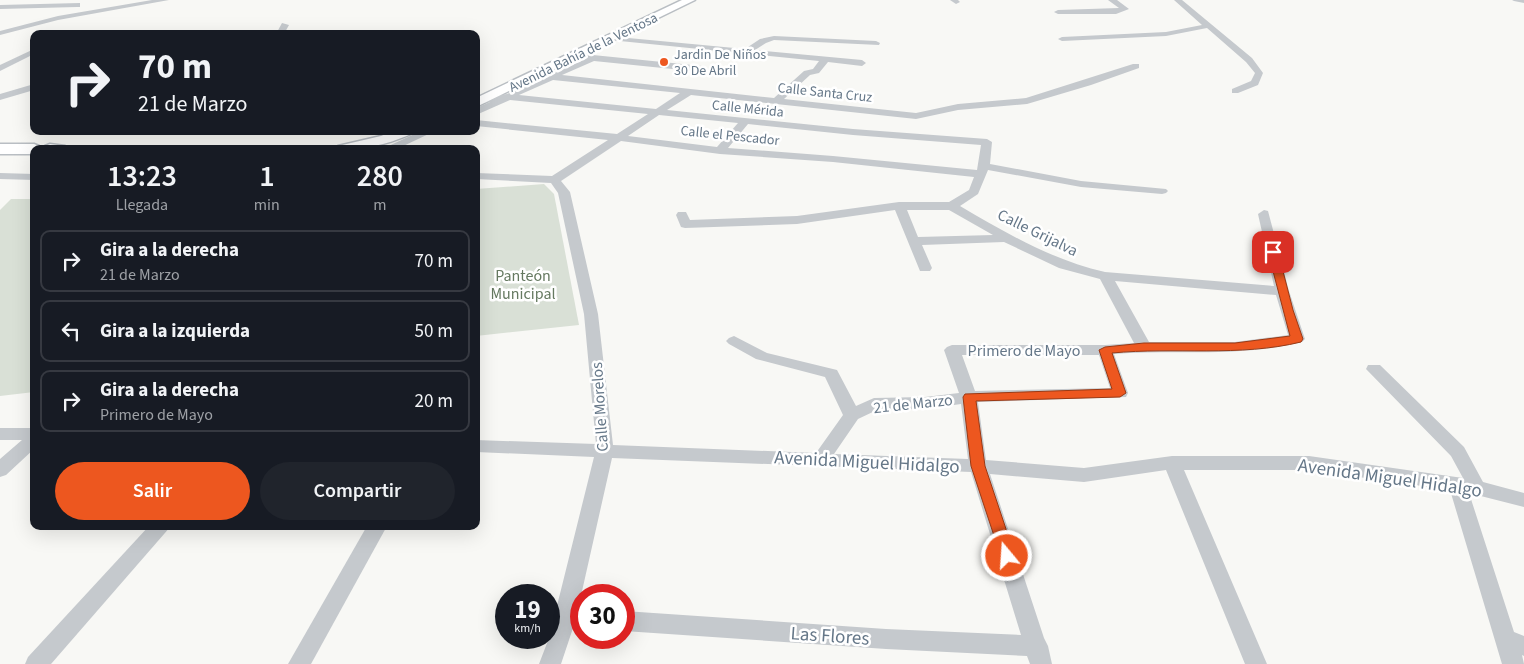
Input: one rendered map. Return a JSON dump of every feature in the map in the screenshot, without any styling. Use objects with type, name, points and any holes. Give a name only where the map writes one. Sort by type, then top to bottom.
[{"type":"main road","name":"Avenida Bahía de la Ventosa","points":[[480,101],[690,0]]},
{"type":"main road","points":[[369,145],[397,135]]},
{"type":"main road","points":[[0,150],[30,149]]},
{"type":"street","points":[[3,7],[43,0]]},
{"type":"street","points":[[0,33],[58,18],[165,0]]},
{"type":"street","points":[[1058,12],[1116,12],[1125,9],[1112,0]]},
{"type":"street","points":[[1178,0],[1249,60],[1259,74],[1255,82],[1235,90]]},
{"type":"street","points":[[1516,0],[1524,1]]},
{"type":"street","points":[[3,7],[77,5]]},
{"type":"street","points":[[282,30],[285,25]]},
{"type":"street","points":[[1062,39],[1155,35],[1207,26]]},
{"type":"street","points":[[610,38],[862,63]]},
{"type":"street","points":[[746,52],[763,41],[774,38],[876,43]]},
{"type":"street","points":[[0,58],[30,51]]},
{"type":"street","points":[[0,68],[30,52]]},
{"type":"street","points":[[573,56],[702,69]]},
{"type":"street","points":[[480,110],[591,59]]},
{"type":"street","points":[[776,101],[807,73],[816,71],[825,60]]},
{"type":"street","name":"Calle Santa Cruz","points":[[552,77],[916,116],[958,107],[1027,100],[1088,83],[1136,66]]},
{"type":"street","points":[[0,97],[30,87]]},
{"type":"street","points":[[480,176],[554,180],[621,138],[690,91]]},
{"type":"street","points":[[480,101],[507,97]]},
{"type":"street","name":"Calle Mérida","points":[[507,97],[745,122],[987,142],[983,170]]},
{"type":"street","points":[[720,150],[745,122]]},
{"type":"street","name":"Calle el Pescador","points":[[480,123],[720,150],[983,170],[1081,184],[1162,191]]},
{"type":"street","points":[[397,145],[420,135]]},
{"type":"street","points":[[682,215],[686,224],[797,220],[899,206],[951,206],[974,192],[983,170]]},
{"type":"street","points":[[0,176],[30,177]]},
{"type":"street","name":"Calle Morelos","points":[[554,180],[564,192],[591,314],[605,450],[579,584]]},
{"type":"street","points":[[899,206],[925,268]]},
{"type":"street","name":"Calle Grijalva","points":[[951,206],[1030,251],[1079,271],[1105,276],[1282,290]]},
{"type":"street","name":"Primero de Mayo","points":[[969,397],[952,350],[1105,350],[1144,346],[1235,347],[1297,339],[1282,290],[1264,214]]},
{"type":"street","points":[[913,241],[1001,239],[1006,237]]},
{"type":"street","points":[[1105,276],[1144,346]]},
{"type":"street","points":[[734,342],[762,356],[830,374],[852,416]]},
{"type":"street","name":"21 de Marzo","points":[[821,459],[852,416],[874,404],[925,403],[969,397],[1120,393],[1105,350]]},
{"type":"street","points":[[1374,369],[1458,452],[1477,487]]},
{"type":"street","points":[[969,397],[978,466],[1039,655]]},
{"type":"street","points":[[0,434],[30,434]]},
{"type":"street","points":[[0,470],[30,443]]},
{"type":"street","name":"Avenida Miguel Hidalgo","points":[[480,446],[978,466],[1084,475],[1172,463],[1309,463],[1477,487],[1524,500]]},
{"type":"street","points":[[1172,463],[1256,664]]},
{"type":"street","points":[[1457,484],[1515,643],[1513,664]]},
{"type":"street","points":[[36,664],[157,530]]},
{"type":"street","points":[[298,664],[375,530]]},
{"type":"street","name":"Las Flores","points":[[635,622],[886,639],[1039,655]]},
{"type":"street","name":"Calle Morelos","points":[[550,664],[570,624]]},
{"type":"green space","name":"Panteón Municipal","points":[[544,184],[554,194],[579,325],[480,336],[480,189]]},
{"type":"green space","points":[[11,199],[30,199],[30,392],[0,396],[0,210]]},
{"type":"place","name":"Jardin De Niños 30 De Abril","points":[[664,62]]},
{"type":"route","points":[[1007,556],[978,466],[969,397],[1120,393],[1105,350],[1144,346],[1235,347],[1297,339],[1292,329],[1273,252]]}]
